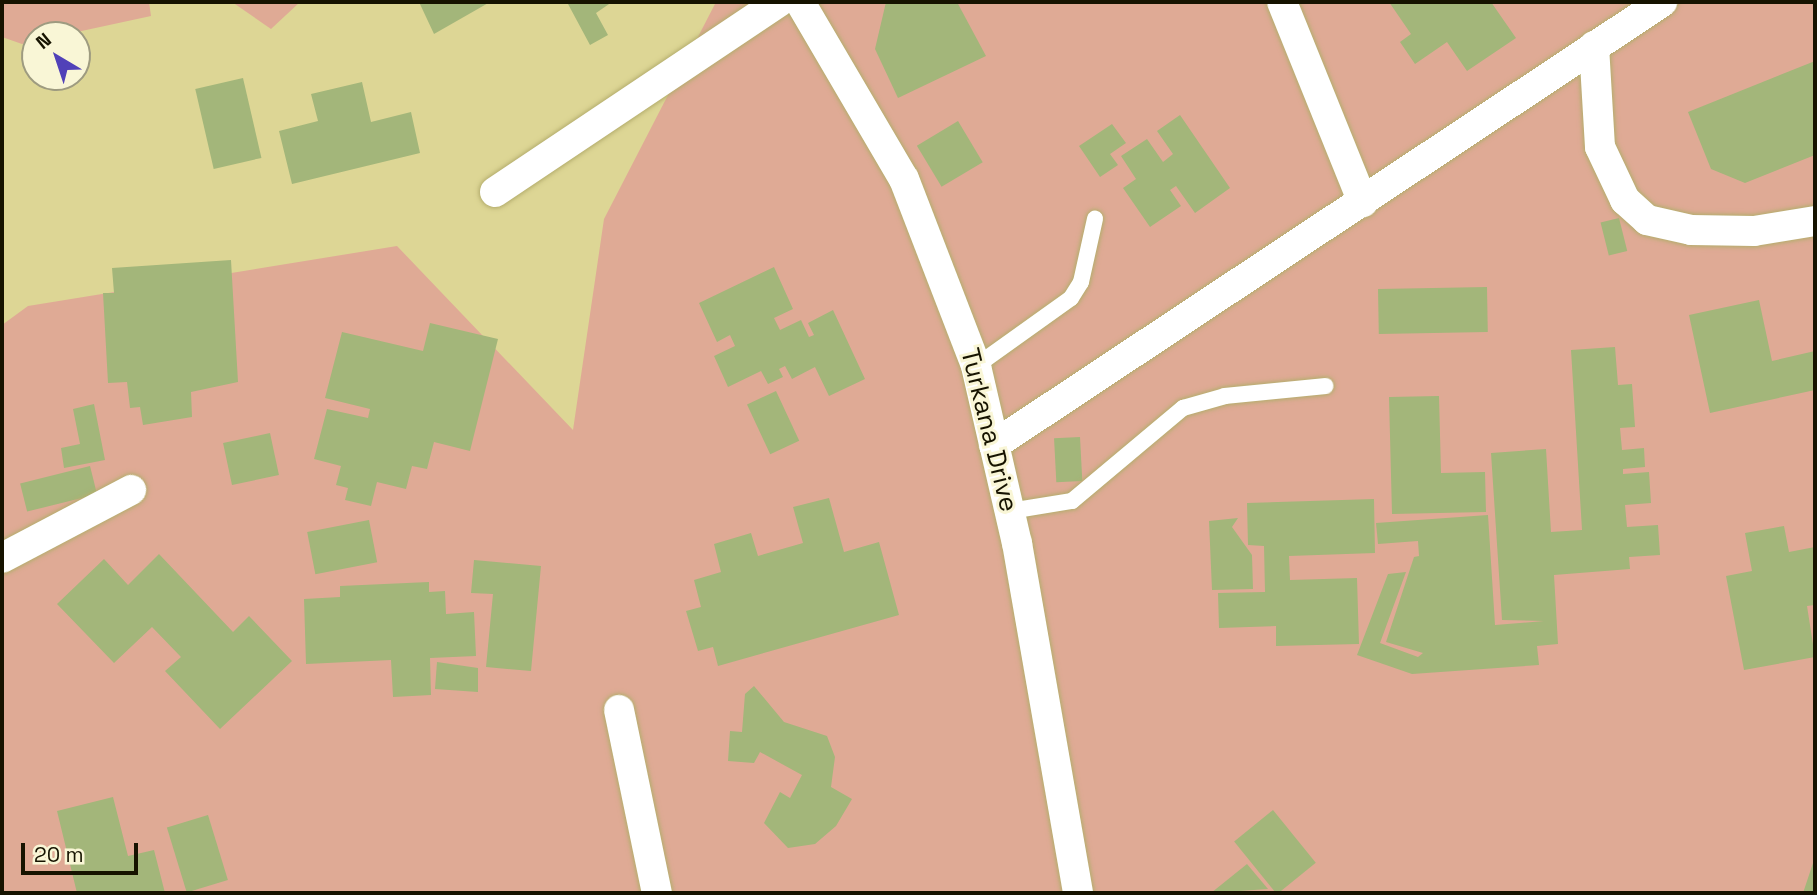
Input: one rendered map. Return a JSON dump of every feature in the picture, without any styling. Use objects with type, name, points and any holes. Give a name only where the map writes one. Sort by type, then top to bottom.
[{"type":"street","points":[[495,192],[779,2]]},
{"type":"street","name":"Turkana Drive","points":[[800,2],[904,179],[976,366],[1010,511],[1078,893]]},
{"type":"street","points":[[1282,2],[1363,202]]},
{"type":"street","points":[[994,445],[1662,2]]},
{"type":"street","points":[[1594,46],[1600,146],[1625,200],[1647,220],[1691,230],[1754,231],[1815,221]]},
{"type":"street","points":[[2,558],[131,490]]},
{"type":"street","points":[[619,710],[657,893]]},
{"type":"lane","points":[[976,366],[1071,299],[1081,282],[1095,219]]},
{"type":"lane","points":[[1010,511],[1072,501],[1183,408],[1225,396],[1326,386]]},
{"type":"shaded area","points":[[2,2],[149,2],[151,16],[91,29],[91,21],[21,21],[21,44],[2,37]]},
{"type":"shaded area","points":[[232,2],[300,2],[271,29]]},
{"type":"shaded area","points":[[716,2],[1815,2],[1815,893],[2,893],[2,325],[28,306],[397,246],[573,430],[604,219]]},
{"type":"building","points":[[419,2],[490,2],[434,34]]},
{"type":"building","points":[[612,2],[596,13],[608,35],[590,45],[568,4]]},
{"type":"building","points":[[886,2],[957,2],[986,56],[898,98],[875,49]]},
{"type":"building","points":[[1389,2],[1491,2],[1516,38],[1467,71],[1447,42],[1415,64],[1400,42],[1411,34]]},
{"type":"building","points":[[1815,61],[1815,155],[1745,183],[1711,169],[1688,112]]},
{"type":"building","points":[[243,78],[261,158],[214,169],[195,89]]},
{"type":"building","points":[[362,82],[371,122],[411,112],[420,153],[292,184],[279,131],[318,121],[311,94]]},
{"type":"building","points":[[1180,115],[1230,188],[1195,213],[1176,186],[1170,190],[1181,206],[1150,227],[1123,188],[1136,179],[1121,156],[1147,139],[1163,162],[1173,154],[1157,131]]},
{"type":"building","points":[[958,121],[983,162],[942,187],[917,146]]},
{"type":"building","points":[[1112,124],[1126,143],[1110,154],[1118,165],[1100,177],[1079,146]]},
{"type":"building","points":[[1619,218],[1627,251],[1609,256],[1601,223]]},
{"type":"building","points":[[231,260],[238,382],[191,392],[192,417],[143,425],[140,407],[130,408],[127,382],[108,383],[103,293],[114,293],[112,268]]},
{"type":"building","points":[[774,267],[793,309],[774,318],[780,330],[801,320],[809,337],[814,335],[808,323],[833,310],[865,379],[829,396],[815,367],[792,379],[785,366],[779,369],[783,377],[768,384],[761,371],[728,387],[714,356],[735,346],[730,335],[717,342],[699,303]]},
{"type":"building","points":[[1487,287],[1488,332],[1379,334],[1378,289]]},
{"type":"building","points":[[1759,300],[1772,361],[1815,351],[1815,390],[1710,413],[1689,315]]},
{"type":"building","points":[[430,323],[498,339],[470,451],[434,442],[427,469],[412,466],[406,489],[377,482],[371,506],[345,500],[348,488],[336,485],[341,466],[314,459],[327,409],[368,418],[370,409],[325,398],[342,332],[423,351]]},
{"type":"building","points":[[1615,347],[1618,385],[1632,384],[1635,427],[1620,428],[1622,450],[1644,448],[1645,467],[1623,469],[1623,474],[1649,472],[1651,503],[1625,505],[1627,527],[1658,525],[1660,555],[1629,557],[1630,569],[1554,575],[1558,644],[1537,646],[1539,665],[1412,674],[1357,655],[1388,574],[1406,572],[1380,643],[1418,657],[1423,653],[1386,642],[1414,557],[1419,556],[1418,541],[1378,544],[1376,523],[1488,515],[1495,625],[1544,621],[1502,620],[1491,453],[1546,449],[1551,532],[1582,530],[1571,350]]},
{"type":"building","points":[[776,391],[799,441],[770,454],[747,405]]},
{"type":"building","points":[[1439,396],[1441,473],[1485,472],[1486,512],[1392,514],[1389,397]]},
{"type":"building","points":[[94,404],[105,460],[64,468],[61,448],[80,444],[73,409]]},
{"type":"building","points":[[270,433],[279,475],[232,485],[223,443]]},
{"type":"building","points":[[1080,437],[1082,481],[1056,482],[1054,438]]},
{"type":"building","points":[[90,466],[97,494],[27,512],[20,483]]},
{"type":"building","points":[[829,498],[844,552],[879,542],[899,615],[718,666],[713,647],[698,651],[686,611],[701,607],[694,580],[721,572],[714,544],[751,533],[758,556],[803,543],[793,507]]},
{"type":"building","points":[[1374,499],[1375,553],[1289,556],[1290,580],[1357,578],[1359,644],[1276,646],[1276,626],[1219,628],[1218,593],[1265,592],[1264,546],[1248,545],[1247,503]]},
{"type":"building","points":[[1238,518],[1232,527],[1252,555],[1253,589],[1212,590],[1209,521]]},
{"type":"building","points":[[369,520],[377,562],[315,574],[307,532]]},
{"type":"building","points":[[1784,526],[1789,552],[1815,547],[1815,605],[1807,606],[1815,657],[1744,670],[1726,576],[1752,571],[1745,533]]},
{"type":"building","points":[[159,554],[233,632],[249,616],[292,661],[220,729],[165,671],[181,657],[152,627],[114,663],[57,604],[104,559],[128,585]]},
{"type":"building","points":[[474,560],[541,566],[531,671],[486,667],[493,594],[471,593]]},
{"type":"building","points":[[429,582],[429,592],[445,591],[446,614],[474,612],[476,656],[430,658],[431,695],[393,697],[391,660],[306,664],[304,599],[340,597],[340,586]]},
{"type":"building","points":[[437,662],[478,668],[478,692],[435,689]]},
{"type":"building","points":[[754,686],[784,722],[827,736],[835,757],[831,787],[852,799],[836,826],[815,844],[788,848],[764,823],[780,792],[790,798],[802,775],[760,752],[754,763],[728,761],[730,731],[742,732],[745,694]]},
{"type":"building","points":[[113,797],[128,856],[154,850],[165,893],[77,893],[57,811]]},
{"type":"building","points":[[1273,810],[1316,863],[1276,893],[1234,841]]},
{"type":"building","points":[[208,815],[228,880],[187,893],[167,828]]},
{"type":"building","points":[[1815,857],[1815,893],[1803,893]]},
{"type":"building","points":[[1247,864],[1268,889],[1211,893]]}]
